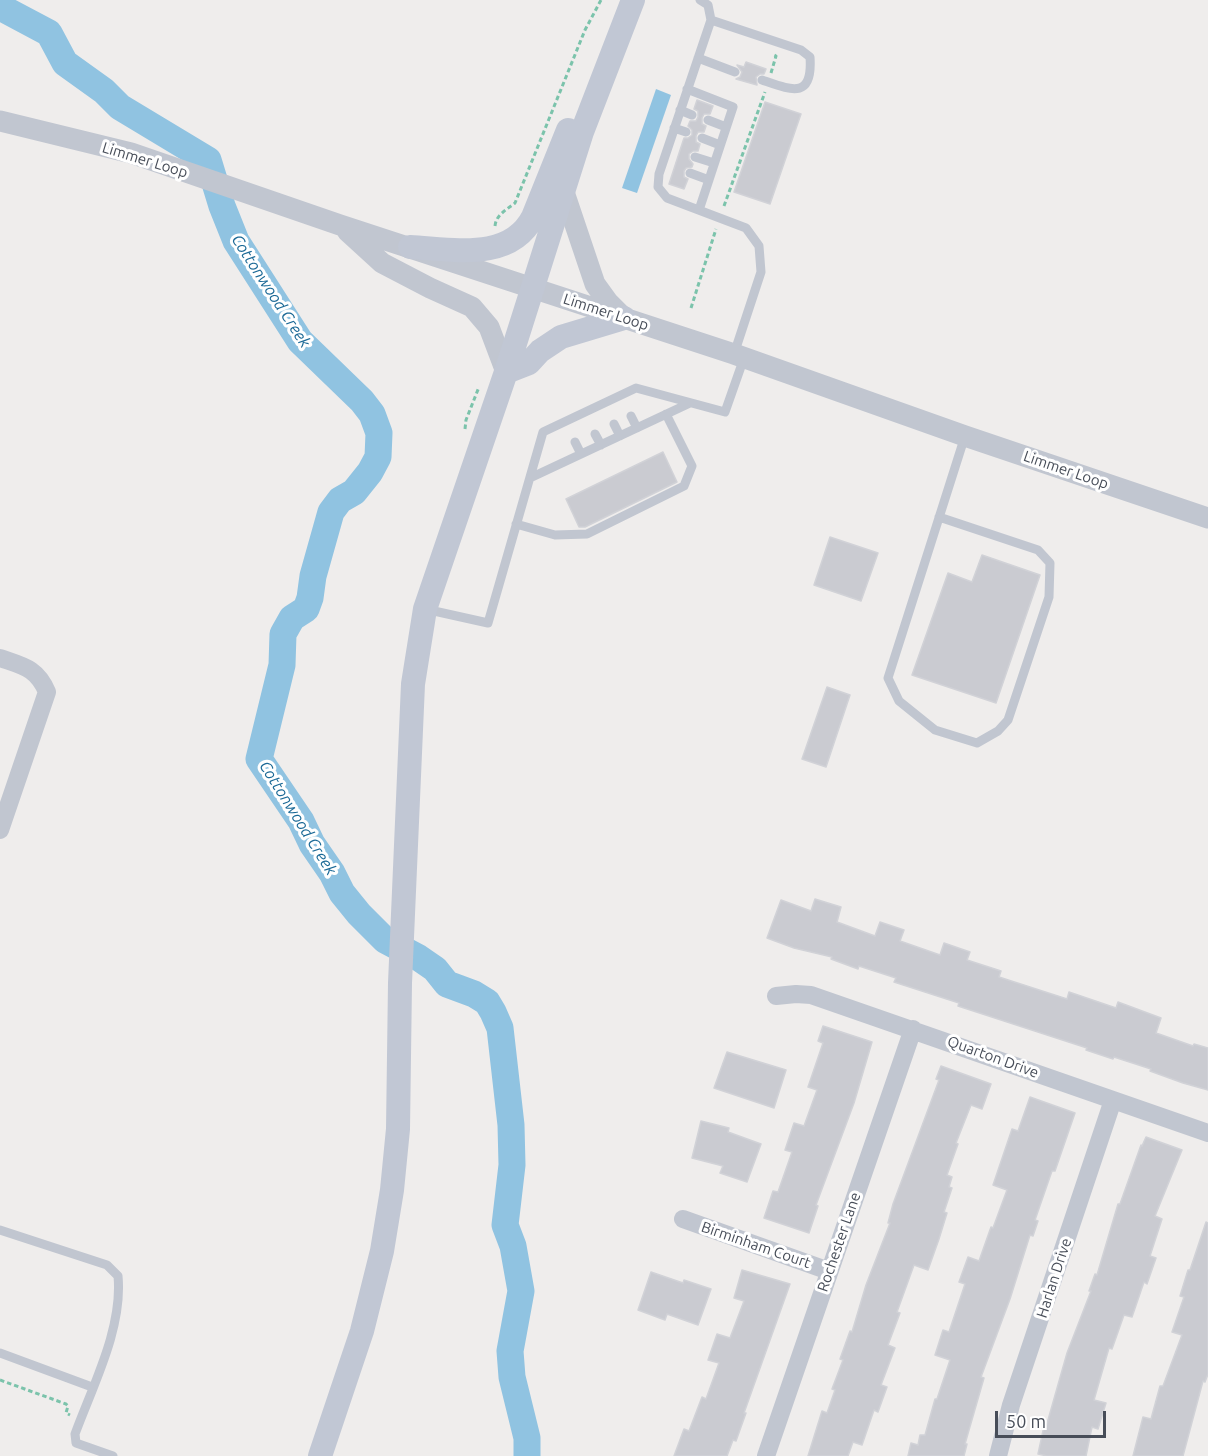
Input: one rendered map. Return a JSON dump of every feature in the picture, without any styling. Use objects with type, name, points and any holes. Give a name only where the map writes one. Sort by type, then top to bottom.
[{"type":"main road","points":[[320,1456],[362,1331],[384,1241],[392,1190],[398,1129],[400,983],[413,684],[425,609],[534,289],[582,132],[633,0]]},
{"type":"main road","points":[[410,247],[495,249],[519,236],[528,227],[582,93],[610,56]]},
{"type":"main road","points":[[506,372],[529,363],[540,351],[561,337],[624,318]]},
{"type":"street","name":"Limmer Loop","points":[[0,122],[131,153],[340,225],[739,356],[965,436],[1208,518]]},
{"type":"street","points":[[564,192],[595,284],[624,318]]},
{"type":"street","points":[[340,225],[382,263],[472,307],[489,327],[506,372]]},
{"type":"street","points":[[0,658],[33,672],[41,678],[47,692],[0,830]]},
{"type":"street","name":"Quarton Drive","points":[[776,996],[812,994],[1208,1133]]},
{"type":"street","name":"Rochester Lane","points":[[766,1456],[913,1029]]},
{"type":"street","name":"Harlan Drive","points":[[998,1456],[1011,1405],[1113,1100]]},
{"type":"street","name":"Birminham Court","points":[[683,1219],[830,1271]]},
{"type":"lane","points":[[425,609],[488,623],[543,432],[567,426],[584,412],[636,388],[725,412],[761,272],[759,246],[746,228],[667,198],[658,188],[663,162],[711,20],[708,5],[700,0]]},
{"type":"lane","points":[[711,20],[801,50],[810,57],[808,79],[803,87],[796,90],[766,83]]},
{"type":"lane","points":[[698,58],[735,72]]},
{"type":"lane","points":[[687,89],[733,107],[699,210]]},
{"type":"lane","points":[[680,110],[692,115]]},
{"type":"lane","points":[[708,120],[726,127]]},
{"type":"lane","points":[[674,128],[686,132]]},
{"type":"lane","points":[[702,138],[720,145]]},
{"type":"lane","points":[[668,148],[680,151]]},
{"type":"lane","points":[[695,157],[714,164]]},
{"type":"lane","points":[[663,162],[674,167]]},
{"type":"lane","points":[[690,173],[709,180]]},
{"type":"lane","points":[[621,395],[626,405]]},
{"type":"lane","points":[[603,403],[608,412]]},
{"type":"lane","points":[[530,478],[690,403]]},
{"type":"lane","points":[[584,412],[590,422]]},
{"type":"lane","points":[[516,524],[555,535],[587,534],[684,486],[692,466],[666,414]]},
{"type":"lane","points":[[631,416],[637,428]]},
{"type":"lane","points":[[614,424],[620,436]]},
{"type":"lane","points":[[595,434],[601,445]]},
{"type":"lane","points":[[939,517],[1038,550],[1050,563],[1049,597],[1008,720],[998,731],[978,742],[935,730],[898,701],[888,678],[939,517],[965,436]]},
{"type":"lane","points":[[575,442],[581,454]]},
{"type":"lane","points":[[0,1230],[106,1264],[118,1276],[120,1291],[113,1332],[75,1434],[76,1443],[114,1456]]},
{"type":"lane","points":[[0,1353],[92,1387]]},
{"type":"path","points":[[495,229],[495,220],[515,203],[585,30],[601,0]]},
{"type":"path","points":[[724,206],[776,56],[765,52]]},
{"type":"path","points":[[691,308],[716,228]]},
{"type":"path","points":[[0,1380],[66,1404],[68,1406],[66,1413],[80,1418]]},
{"type":"water","points":[[656,89],[671,95],[637,193],[622,188]]},
{"type":"building","points":[[746,62],[766,69],[764,74],[756,77],[757,85],[736,79],[742,72],[737,65],[744,67]]},
{"type":"building","points":[[697,100],[713,106],[710,114],[704,114],[702,118],[702,124],[706,126],[704,132],[698,132],[696,136],[696,142],[700,144],[698,151],[689,154],[689,159],[693,164],[684,171],[684,177],[688,179],[684,189],[669,184],[684,138],[692,135],[692,130],[688,126],[690,121],[696,121],[698,117],[698,111],[694,109]]},
{"type":"building","points":[[765,102],[801,114],[770,204],[734,192]]},
{"type":"building","points":[[663,452],[677,482],[585,527],[579,527],[566,499]]},
{"type":"building","points":[[830,537],[878,553],[861,601],[814,585]]},
{"type":"building","points":[[982,555],[1040,575],[996,703],[912,675],[948,573],[972,582]]},
{"type":"building","points":[[827,687],[850,695],[826,767],[802,759]]},
{"type":"building","points":[[815,899],[841,907],[837,922],[875,936],[880,922],[904,930],[900,941],[940,955],[944,943],[970,952],[967,960],[1001,971],[999,977],[1067,999],[1069,992],[1116,1008],[1118,1002],[1161,1018],[1156,1033],[1193,1046],[1194,1044],[1208,1048],[1208,1090],[958,1006],[959,1003],[894,982],[896,978],[859,966],[858,969],[831,959],[832,957],[794,948],[767,938],[781,900],[811,911]]},
{"type":"building","points":[[823,1026],[872,1042],[854,1103],[816,1205],[818,1206],[809,1233],[764,1218],[773,1191],[778,1192],[792,1152],[785,1150],[794,1123],[804,1126],[817,1090],[808,1087],[823,1043],[818,1041]]},
{"type":"building","points":[[727,1052],[786,1070],[774,1108],[714,1088]]},
{"type":"building","points":[[941,1066],[991,1084],[982,1109],[971,1105],[956,1143],[958,1144],[947,1175],[952,1177],[949,1187],[952,1188],[944,1212],[947,1213],[939,1239],[928,1270],[914,1265],[888,1345],[895,1348],[881,1385],[887,1387],[878,1412],[874,1410],[862,1445],[853,1442],[848,1456],[808,1456],[822,1411],[827,1413],[835,1390],[832,1389],[843,1360],[840,1359],[850,1331],[852,1332],[866,1285],[890,1223],[888,1223],[893,1204],[939,1080],[936,1079]]},
{"type":"building","points":[[1030,1097],[1075,1113],[1055,1171],[1052,1171],[1035,1220],[1038,1221],[1033,1236],[1030,1235],[1010,1299],[981,1377],[984,1378],[965,1444],[967,1444],[964,1456],[908,1456],[911,1443],[918,1445],[920,1435],[925,1435],[935,1399],[937,1399],[950,1360],[935,1355],[943,1330],[949,1332],[965,1284],[959,1282],[968,1257],[979,1261],[1007,1190],[993,1185],[1012,1129],[1018,1131]]},
{"type":"building","points":[[701,1121],[729,1128],[728,1132],[761,1144],[747,1182],[720,1173],[723,1166],[692,1158]]},
{"type":"building","points":[[1146,1137],[1182,1150],[1155,1216],[1162,1219],[1150,1256],[1156,1258],[1147,1284],[1144,1282],[1132,1317],[1124,1315],[1112,1349],[1109,1348],[1094,1400],[1106,1403],[1098,1429],[1092,1427],[1086,1456],[1038,1454],[1044,1426],[1046,1427],[1067,1353],[1091,1291],[1089,1291],[1095,1274],[1097,1275],[1118,1204],[1120,1204]]},
{"type":"building","points":[[1206,1222],[1208,1223],[1208,1374],[1205,1382],[1203,1381],[1183,1456],[1133,1456],[1143,1417],[1151,1419],[1160,1386],[1163,1386],[1182,1335],[1172,1332],[1184,1297],[1180,1296],[1188,1270],[1190,1270]]},
{"type":"building","points":[[742,1270],[790,1284],[736,1441],[733,1440],[727,1456],[674,1456],[684,1429],[689,1431],[702,1397],[706,1399],[719,1363],[708,1360],[717,1334],[730,1338],[744,1301],[734,1298]]},
{"type":"building","points":[[651,1272],[683,1283],[684,1280],[711,1289],[698,1325],[667,1314],[665,1320],[638,1310]]},
{"type":"waterway","name":"Cottonwood Creek","points":[[0,7],[49,33],[65,63],[104,91],[120,107],[208,160],[236,241],[300,341],[362,401],[372,414],[379,433],[378,457],[370,472],[354,492],[340,500],[331,512],[306,609],[292,618],[283,634],[282,665],[259,759],[301,821],[312,844],[332,873],[342,893],[359,914],[385,940],[435,969],[447,984],[474,994],[487,1002],[500,1028],[511,1125],[512,1165],[505,1225],[513,1246],[521,1291],[510,1351],[512,1377],[527,1438],[527,1456]]}]
